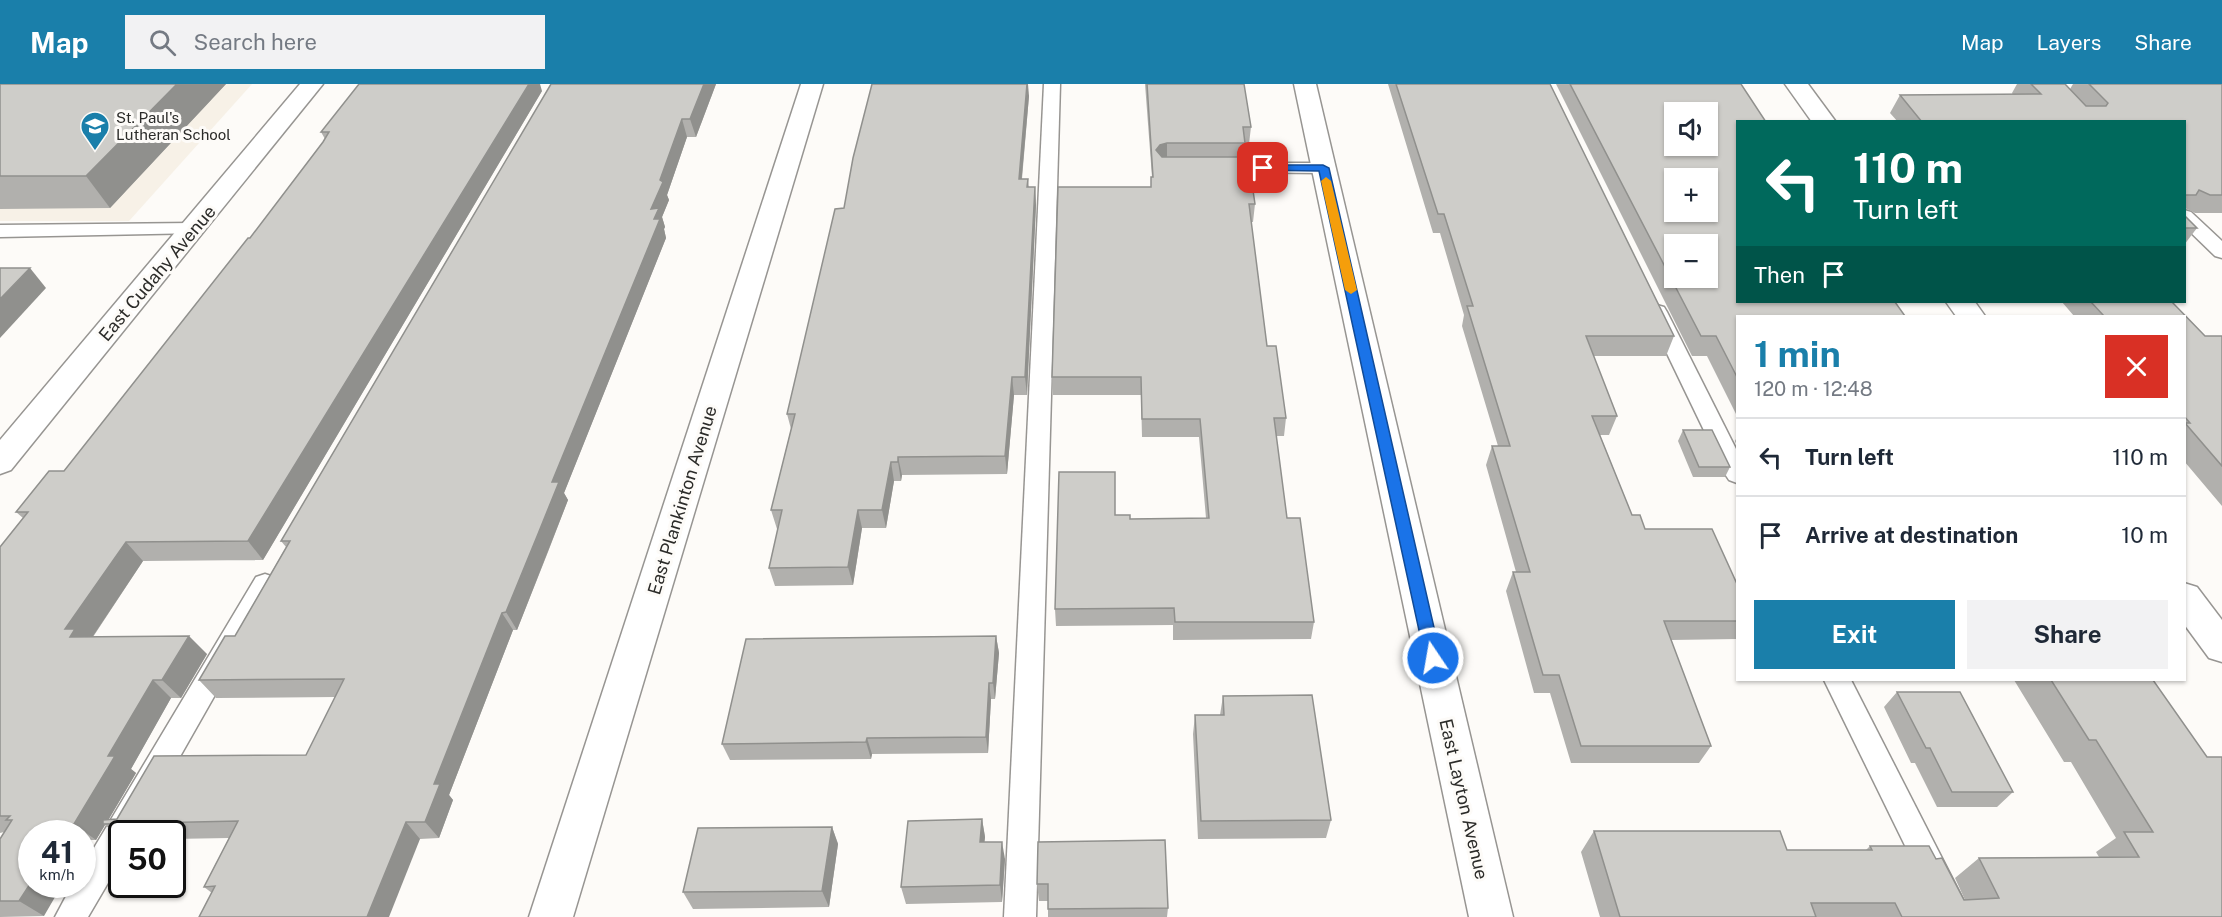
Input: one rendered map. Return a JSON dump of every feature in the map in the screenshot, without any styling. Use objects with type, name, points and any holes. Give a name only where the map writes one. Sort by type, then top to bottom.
[{"type":"street","name":"East Cudahy Avenue","points":[[0,462],[312,84]]},
{"type":"street","name":"East Plankinton Avenue","points":[[551,917],[812,84]]},
{"type":"street","name":"East Layton Avenue","points":[[1305,84],[1491,917]]},
{"type":"street","points":[[1796,84],[1823,120]]},
{"type":"street","points":[[1961,303],[1970,315]]},
{"type":"street","points":[[2186,600],[2222,647]]},
{"type":"lane","points":[[1020,917],[1052,84]]},
{"type":"lane","points":[[1199,168],[1323,168]]},
{"type":"lane","points":[[2186,218],[2222,252]]},
{"type":"lane","points":[[0,231],[194,229]]},
{"type":"lane","points":[[1649,295],[1736,472]]},
{"type":"lane","points":[[71,917],[275,567]]},
{"type":"lane","points":[[1838,681],[1956,917]]},
{"type":"shaded area","name":"St. Paul's Lutheran School","points":[[0,84],[252,84],[129,221],[0,221]]},
{"type":"building","points":[[0,84],[177,84],[86,176],[0,176]]},
{"type":"building","points":[[359,84],[529,84],[248,541],[126,542],[65,629],[75,629],[70,637],[189,636],[162,680],[153,680],[108,756],[115,756],[76,820],[18,820],[18,898],[21,898],[19,901],[0,901],[0,839],[12,820],[6,820],[10,816],[0,816],[0,547],[28,512],[16,512],[49,471],[64,471],[250,238],[329,132],[321,132]]},
{"type":"building","points":[[551,84],[704,84],[690,119],[682,119],[660,180],[663,182],[651,209],[659,208],[654,219],[660,219],[552,482],[559,482],[506,612],[502,613],[434,784],[440,784],[425,822],[406,822],[367,917],[199,917],[215,886],[204,887],[238,821],[108,820],[108,824],[103,824],[103,820],[117,819],[154,756],[306,755],[344,679],[199,680],[225,636],[235,636],[290,541],[281,541]]},
{"type":"building","points":[[872,84],[1027,84],[1019,179],[1028,179],[1027,187],[1035,187],[1025,377],[1012,377],[1005,456],[898,457],[898,462],[891,462],[882,510],[858,510],[848,567],[769,568],[782,510],[771,510],[795,414],[787,414],[835,209],[844,208],[853,158]]},
{"type":"building","points":[[1147,84],[1244,84],[1251,127],[1243,127],[1245,143],[1167,143],[1160,145],[1156,150],[1162,157],[1248,157],[1255,204],[1249,204],[1267,346],[1276,346],[1286,418],[1274,418],[1287,518],[1300,518],[1314,622],[1175,622],[1174,608],[1055,609],[1059,472],[1115,472],[1115,515],[1130,515],[1130,519],[1209,518],[1200,419],[1142,419],[1141,377],[1052,377],[1058,187],[1151,187],[1151,177],[1153,177]]},
{"type":"building","points":[[1396,84],[1550,84],[1674,336],[1586,336],[1617,416],[1592,416],[1632,515],[1640,515],[1645,529],[1712,529],[1736,582],[1736,621],[1664,621],[1711,746],[1581,746],[1559,675],[1543,675],[1513,572],[1530,572],[1492,446],[1510,446],[1467,306],[1473,306],[1444,214],[1438,214]]},
{"type":"building","points":[[1570,84],[1741,84],[1765,120],[1736,120],[1736,303],[1896,303],[1904,315],[1736,315],[1736,375],[1716,336],[1701,336],[1676,288],[1718,288],[1718,234],[1664,234],[1664,265]]},
{"type":"building","points":[[2031,84],[2065,84],[2086,106],[2106,106],[2108,103],[2089,84],[2222,84],[2222,195],[2210,195],[2199,190],[2196,195],[2186,195],[2186,120],[1920,120],[1900,95],[2041,94]]},
{"type":"building","points":[[2186,217],[2197,228],[2186,228]]},
{"type":"building","points":[[0,268],[30,268],[0,299]]},
{"type":"building","points":[[2092,303],[2173,303],[2185,315],[2103,315]]},
{"type":"building","points":[[2186,316],[2205,336],[2222,336],[2222,466],[2186,424],[2190,423],[2186,418]]},
{"type":"building","points":[[1683,430],[1712,430],[1730,467],[1699,467]]},
{"type":"building","points":[[996,636],[993,683],[989,683],[986,737],[867,738],[866,742],[722,744],[746,639]]},
{"type":"building","points":[[2052,681],[2154,681],[2207,757],[2222,757],[2222,917],[1902,917],[1895,903],[1811,903],[1816,917],[1620,917],[1594,831],[1780,831],[1787,850],[1872,850],[1870,846],[1929,846],[1936,859],[1942,858],[1964,900],[1999,898],[1979,858],[2139,857],[2124,832],[2153,832],[2096,740],[2089,740]]},
{"type":"building","points":[[1897,692],[1960,692],[2013,792],[1952,792],[1930,748],[1926,748]]},
{"type":"building","points":[[1312,695],[1331,820],[1201,821],[1195,715],[1224,715],[1223,696]]},
{"type":"building","points":[[982,819],[980,842],[1002,842],[1000,885],[901,887],[908,821]]},
{"type":"building","points":[[832,827],[822,891],[683,892],[698,828]]},
{"type":"building","points":[[1165,840],[1168,908],[1048,909],[1048,884],[1037,884],[1038,842]]},
{"type":"slow traffic","points":[[1326,181],[1351,290]]},
{"type":"place","name":"St. Paul's Lutheran School","points":[[95,152]]},
{"type":"route","points":[[1263,168],[1323,168],[1433,658]]}]
